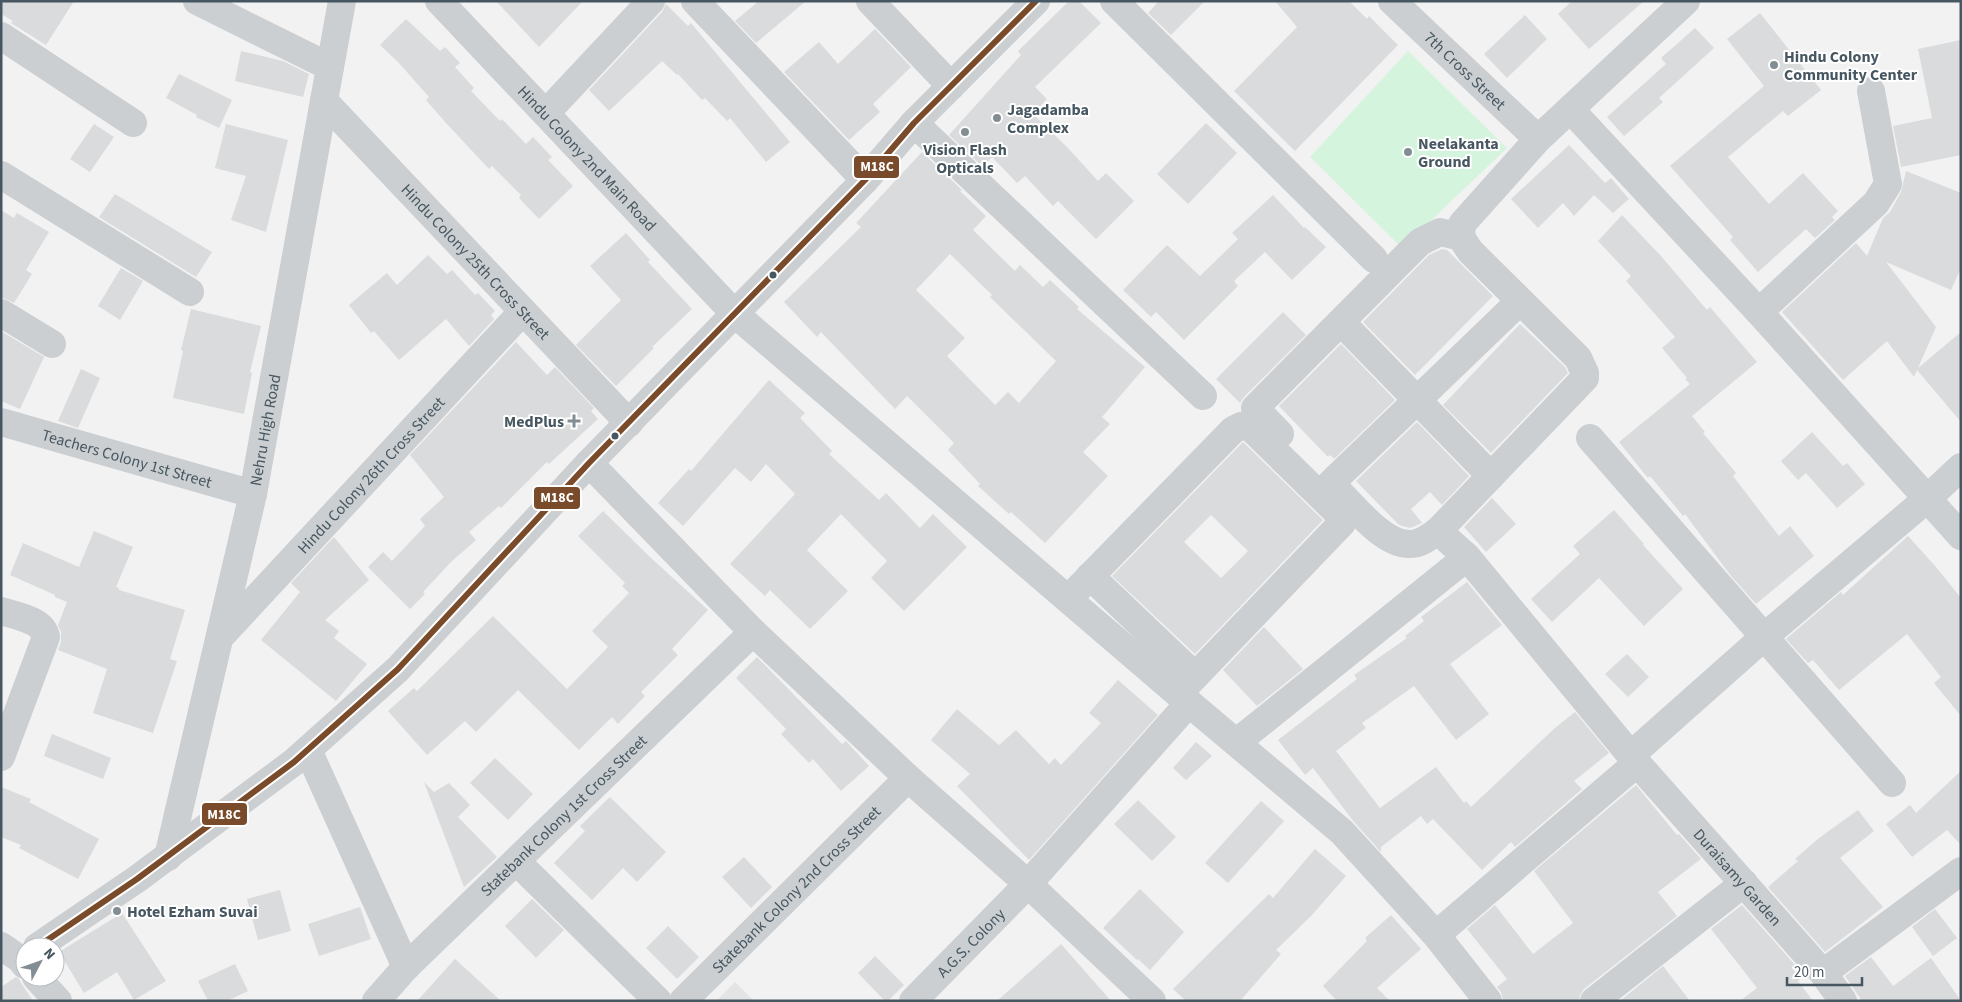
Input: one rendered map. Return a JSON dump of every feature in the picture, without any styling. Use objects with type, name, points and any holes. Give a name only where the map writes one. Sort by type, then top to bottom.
[{"type":"street","points":[[196,1],[330,66]]},
{"type":"street","name":"Nehru High Road","points":[[168,857],[253,494],[342,1]]},
{"type":"street","name":"Hindu Colony 2nd Main Road","points":[[439,1],[735,314],[1068,599],[1187,691]]},
{"type":"street","points":[[546,114],[651,1]]},
{"type":"street","points":[[695,1],[865,180]]},
{"type":"street","points":[[870,1],[951,86]]},
{"type":"street","points":[[54,937],[168,857],[294,762],[398,669],[589,463],[865,180],[914,123],[1036,1]]},
{"type":"street","points":[[1114,1],[1374,259]]},
{"type":"street","name":"7th Cross Street","points":[[1392,1],[1538,139]]},
{"type":"street","points":[[1461,237],[1440,232],[1420,242],[1254,408],[1380,532],[1398,543],[1410,544],[1421,542],[1438,532],[1585,378],[1585,372],[1578,358],[1470,251],[1461,237],[1462,224],[1538,139],[1686,1]]},
{"type":"street","points":[[1,36],[133,123]]},
{"type":"street","points":[[1759,312],[1876,203],[1888,184],[1871,91]]},
{"type":"street","name":"Hindu Colony 25th Cross Street","points":[[324,101],[628,423]]},
{"type":"street","points":[[1571,110],[1759,312],[1961,536]]},
{"type":"street","points":[[914,123],[1203,396]]},
{"type":"street","points":[[1,175],[190,292]]},
{"type":"street","points":[[1331,484],[1520,301]]},
{"type":"street","name":"Hindu Colony 26th Cross Street","points":[[219,638],[523,311]]},
{"type":"street","points":[[1,313],[52,344]]},
{"type":"street","points":[[1341,322],[1491,476]]},
{"type":"street","name":"Teachers Colony 1st Street","points":[[1,422],[253,494]]},
{"type":"street","name":"A.G.S. Colony","points":[[914,1001],[1028,884],[1187,691],[1342,522],[1342,517],[1249,426],[1241,426],[1233,430],[1090,576]]},
{"type":"street","points":[[1590,438],[1892,783]]},
{"type":"street","points":[[589,463],[753,632],[908,778],[1028,884],[1152,1001]]},
{"type":"street","points":[[1436,935],[1634,759],[1764,637],[1928,498],[1961,467]]},
{"type":"street","name":"Duraisamy Garden","points":[[1438,532],[1466,557],[1634,759],[1823,973],[1843,1001]]},
{"type":"street","points":[[1237,742],[1466,557]]},
{"type":"street","points":[[1068,599],[1090,576],[1187,691],[1237,742],[1342,832],[1436,935],[1488,1001]]},
{"type":"street","points":[[1,611],[36,623],[43,628],[46,637],[1,757]]},
{"type":"street","name":"Statebank Colony 1st Cross Street","points":[[376,1001],[406,967],[753,632]]},
{"type":"street","points":[[308,750],[406,967]]},
{"type":"street","name":"Statebank Colony 2nd Cross Street","points":[[683,1001],[908,778]]},
{"type":"street","points":[[516,861],[658,1001]]},
{"type":"street","points":[[1823,973],[1961,871]]},
{"type":"street","points":[[1594,1001],[1744,883]]},
{"type":"street","points":[[45,987],[58,1001]]},
{"type":"shaded area","points":[[735,982],[754,1001],[716,1001]]},
{"type":"green space","name":"Neelakanta Ground","points":[[1408,51],[1507,148],[1402,248],[1310,157]]},
{"type":"building","points":[[1,1],[74,1],[46,45],[11,23],[13,21],[1,14]]},
{"type":"building","points":[[496,1],[583,1],[539,47]]},
{"type":"building","points":[[759,1],[806,1],[756,43],[735,21]]},
{"type":"building","points":[[1069,1],[1079,1],[1101,23],[1035,87],[1047,99],[1033,114],[1098,181],[1106,173],[1134,201],[1096,239],[1058,201],[1053,206],[1025,176],[1017,183],[992,157],[983,167],[949,135],[1021,55],[1018,51]]},
{"type":"building","points":[[1159,1],[1205,1],[1171,35],[1148,13]]},
{"type":"building","points":[[1275,1],[1349,1],[1367,19],[1369,16],[1398,45],[1295,151],[1234,91],[1297,27]]},
{"type":"building","points":[[1572,1],[1644,1],[1589,49],[1558,14]]},
{"type":"building","points":[[666,4],[688,26],[691,23],[790,142],[766,162],[730,118],[727,121],[705,98],[702,100],[678,74],[662,61],[609,111],[589,90],[662,12]]},
{"type":"building","points":[[1760,13],[1821,90],[1788,116],[1783,111],[1728,157],[1769,204],[1803,173],[1838,211],[1832,217],[1835,220],[1815,238],[1806,229],[1758,272],[1730,240],[1733,237],[1670,166],[1764,86],[1727,39]]},
{"type":"building","points":[[1525,15],[1547,39],[1507,78],[1484,54]]},
{"type":"building","points":[[406,19],[440,51],[445,47],[460,63],[455,67],[474,88],[471,91],[526,144],[533,137],[552,157],[548,160],[573,186],[539,219],[519,198],[521,195],[492,166],[489,169],[446,123],[426,100],[429,97],[380,45]]},
{"type":"building","points":[[1695,28],[1714,48],[1659,98],[1663,102],[1624,136],[1607,117],[1666,64],[1661,58]]},
{"type":"building","points":[[875,29],[911,67],[873,104],[880,112],[849,140],[784,72],[819,42],[838,64]]},
{"type":"building","points":[[1961,40],[1961,155],[1901,167],[1893,126],[1932,118],[1918,49]]},
{"type":"building","points":[[241,51],[283,61],[309,74],[303,97],[235,81]]},
{"type":"building","points":[[179,74],[232,100],[219,128],[196,117],[197,115],[166,98]]},
{"type":"building","points":[[1206,123],[1237,153],[1188,204],[1157,174]]},
{"type":"building","points":[[94,124],[114,137],[90,172],[70,159]]},
{"type":"building","points":[[226,124],[288,140],[266,232],[231,220],[246,176],[215,168]]},
{"type":"building","points":[[1569,145],[1605,183],[1611,178],[1629,199],[1613,213],[1594,195],[1574,216],[1563,203],[1538,228],[1511,199]]},
{"type":"building","points":[[922,152],[986,216],[973,230],[1015,271],[1020,265],[1043,287],[1050,280],[1079,307],[1077,309],[1145,367],[1102,417],[1110,424],[1083,452],[1108,476],[1045,543],[1011,512],[1009,514],[978,486],[980,484],[948,450],[954,443],[907,396],[895,409],[821,332],[817,337],[784,302],[861,227],[856,223]],"holes":[[[950,254],[992,295],[990,297],[1056,361],[1019,403],[1008,392],[995,405],[947,356],[965,338],[916,290]]]},
{"type":"building","points":[[1906,171],[1961,193],[1961,268],[1951,290],[1886,262],[1936,327],[1918,368],[1961,332],[1961,422],[1917,370],[1914,377],[1887,341],[1843,380],[1782,312],[1856,243],[1867,256],[1883,218],[1890,212],[1901,192]]},
{"type":"building","points":[[115,194],[212,252],[196,277],[99,217]]},
{"type":"building","points":[[1273,195],[1304,228],[1326,247],[1292,280],[1265,252],[1234,281],[1238,286],[1184,340],[1156,312],[1151,317],[1123,290],[1167,245],[1200,276],[1238,239],[1232,233]]},
{"type":"building","points":[[1,210],[14,218],[17,213],[49,232],[26,270],[32,274],[14,303],[1,297]]},
{"type":"building","points":[[1622,215],[1661,256],[1707,310],[1710,307],[1757,362],[1692,416],[1705,432],[1703,433],[1736,473],[1733,476],[1779,536],[1790,526],[1814,556],[1756,604],[1731,576],[1685,514],[1683,516],[1650,476],[1648,478],[1619,442],[1690,384],[1662,348],[1675,337],[1626,281],[1631,276],[1598,241]]},
{"type":"building","points":[[626,233],[650,260],[648,262],[692,309],[652,347],[654,348],[616,386],[576,345],[621,300],[590,266]]},
{"type":"building","points":[[1442,249],[1447,250],[1493,296],[1415,375],[1363,322],[1429,255]]},
{"type":"building","points":[[428,255],[447,274],[452,270],[475,295],[478,293],[495,311],[491,315],[494,319],[469,346],[446,319],[399,360],[374,331],[371,333],[349,305],[387,273],[397,285]]},
{"type":"building","points":[[121,268],[143,281],[120,320],[98,306]]},
{"type":"building","points":[[191,309],[261,326],[250,372],[252,373],[244,414],[173,398],[183,351],[181,350]]},
{"type":"building","points":[[1283,312],[1306,335],[1240,403],[1216,379]]},
{"type":"building","points":[[1520,324],[1565,367],[1568,373],[1491,453],[1443,405]]},
{"type":"building","points":[[1,331],[44,357],[20,409],[1,401]]},
{"type":"building","points":[[516,342],[547,375],[555,367],[594,408],[591,411],[598,419],[549,464],[547,462],[501,508],[499,506],[469,532],[476,540],[451,562],[410,609],[368,567],[383,552],[392,561],[425,526],[420,519],[444,497],[410,455]]},
{"type":"building","points":[[1341,344],[1395,400],[1334,459],[1330,455],[1328,457],[1279,406]]},
{"type":"building","points":[[81,369],[100,378],[78,428],[58,421]]},
{"type":"building","points":[[769,380],[805,413],[800,418],[832,451],[829,454],[879,500],[886,493],[920,528],[933,514],[967,547],[904,611],[871,578],[887,561],[841,514],[807,550],[848,591],[810,629],[770,590],[765,596],[730,564],[795,494],[766,464],[751,482],[735,468],[683,526],[658,503],[689,469],[691,471]]},
{"type":"building","points":[[1417,422],[1469,476],[1442,505],[1430,492],[1411,509],[1422,523],[1410,528],[1399,525],[1356,481]]},
{"type":"building","points":[[1812,432],[1843,466],[1847,463],[1865,484],[1837,508],[1806,473],[1798,480],[1781,461]]},
{"type":"building","points":[[1243,442],[1323,520],[1195,654],[1112,576]],"holes":[[[1211,515],[1248,551],[1221,578],[1184,542]]]},
{"type":"building","points":[[1492,498],[1516,524],[1486,552],[1464,527]]},
{"type":"building","points":[[1614,510],[1683,589],[1644,626],[1599,578],[1552,622],[1531,599],[1580,554],[1573,546]]},
{"type":"building","points":[[603,511],[708,610],[672,649],[678,655],[641,692],[645,696],[618,724],[612,717],[579,750],[518,690],[476,732],[465,721],[427,755],[388,711],[414,688],[417,691],[493,616],[567,689],[608,647],[592,631],[629,593],[622,586],[625,583],[578,536]]},
{"type":"building","points":[[94,531],[133,547],[116,587],[119,590],[185,610],[170,659],[177,661],[153,733],[93,713],[107,669],[58,650],[61,642],[61,632],[58,625],[67,602],[10,575],[23,543],[79,567]]},
{"type":"building","points":[[1908,536],[1961,598],[1961,716],[1934,683],[1941,677],[1907,634],[1839,690],[1813,660],[1808,663],[1786,639],[1841,592],[1843,595]]},
{"type":"building","points":[[334,537],[369,580],[325,620],[339,631],[334,638],[367,664],[336,701],[261,640],[300,592],[291,583]]},
{"type":"building","points":[[1467,582],[1502,625],[1450,664],[1489,714],[1456,740],[1414,686],[1362,723],[1366,728],[1336,751],[1380,808],[1436,767],[1464,803],[1466,801],[1471,807],[1556,727],[1575,712],[1609,753],[1574,781],[1582,789],[1515,847],[1511,842],[1482,870],[1433,819],[1427,824],[1421,816],[1381,847],[1381,852],[1354,822],[1313,768],[1305,775],[1278,740],[1357,679],[1354,675],[1407,638],[1405,636],[1424,621],[1421,617]]},
{"type":"building","points":[[1264,627],[1303,669],[1257,706],[1223,670]]},
{"type":"building","points":[[1627,654],[1649,677],[1628,697],[1605,674]]},
{"type":"building","points":[[757,657],[842,744],[846,741],[869,766],[841,791],[813,759],[809,763],[781,734],[786,729],[736,678]]},
{"type":"building","points":[[1118,680],[1158,715],[1029,860],[957,786],[970,774],[931,740],[957,709],[999,745],[1016,730],[1049,764],[1055,758],[1061,765],[1101,723],[1089,713]]},
{"type":"building","points":[[52,734],[111,758],[103,779],[44,756]]},
{"type":"building","points":[[1196,742],[1212,756],[1186,780],[1173,768]]},
{"type":"building","points":[[495,758],[533,794],[508,820],[470,783]]},
{"type":"building","points":[[1961,771],[1961,845],[1947,830],[1912,857],[1886,824],[1910,805],[1916,813]]},
{"type":"building","points":[[424,782],[434,792],[449,783],[470,805],[458,817],[497,857],[464,887]]},
{"type":"building","points":[[1636,785],[1677,835],[1679,834],[1701,859],[1658,892],[1677,916],[1584,989],[1579,1001],[1503,1001],[1501,992],[1497,987],[1507,979],[1467,929],[1495,905],[1533,954],[1573,923],[1534,871]]},
{"type":"building","points":[[1,787],[31,799],[29,802],[99,839],[78,879],[19,848],[21,845],[1,837]]},
{"type":"building","points":[[610,797],[666,852],[637,882],[623,868],[592,900],[554,863],[585,831],[580,826]]},
{"type":"building","points":[[1138,800],[1176,837],[1152,861],[1114,824]]},
{"type":"building","points":[[1261,801],[1284,821],[1228,883],[1205,863]]},
{"type":"building","points":[[1858,810],[1874,831],[1840,858],[1883,907],[1825,952],[1768,887],[1798,861],[1795,859],[1819,838]]},
{"type":"building","points":[[1315,849],[1346,876],[1312,915],[1276,950],[1281,954],[1240,1001],[1186,1001],[1173,989],[1269,894],[1273,898]]},
{"type":"building","points":[[744,857],[772,887],[751,908],[722,877]]},
{"type":"building","points":[[1140,889],[1184,932],[1150,970],[1103,928]]},
{"type":"building","points":[[280,890],[291,931],[258,940],[247,899]]},
{"type":"building","points":[[532,899],[564,930],[536,958],[505,926]]},
{"type":"building","points":[[1742,905],[1804,975],[1798,981],[1813,1001],[1740,1001],[1757,988],[1711,929]]},
{"type":"building","points":[[360,907],[371,939],[319,956],[308,924]]},
{"type":"building","points":[[1935,909],[1957,938],[1933,956],[1912,927]]},
{"type":"building","points":[[122,913],[166,981],[134,1000],[117,972],[84,993],[65,962],[65,948]]},
{"type":"building","points":[[1391,915],[1421,949],[1377,988],[1390,1001],[1337,1001],[1323,986],[1367,941],[1365,938]]},
{"type":"building","points":[[668,926],[699,957],[677,979],[646,948]]},
{"type":"building","points":[[1061,944],[1111,1001],[997,1001]]},
{"type":"building","points":[[875,956],[904,985],[888,1001],[885,1001],[858,973]]},
{"type":"building","points":[[1871,957],[1893,986],[1931,958],[1961,1001],[1862,1001],[1845,976]]},
{"type":"building","points":[[455,959],[501,1001],[417,1001]]},
{"type":"building","points":[[235,964],[248,991],[227,1001],[208,1001],[198,981]]},
{"type":"building","points":[[1663,966],[1690,1001],[1620,1001]]},
{"type":"building","points":[[15,978],[15,987],[24,987],[33,1001],[1,1001],[1,987]]},
{"type":"transit line","name":"M18C","points":[[52,937],[137,879],[294,762],[398,669],[589,463],[865,180],[914,123],[1036,1]]},
{"type":"place","name":"Hindu Colony Community Center","points":[[1774,65]]},
{"type":"place","name":"Jagadamba Complex","points":[[997,118]]},
{"type":"place","name":"Vision Flash Opticals","points":[[965,132]]},
{"type":"place","name":"Neelakanta Ground","points":[[1408,152]]},
{"type":"place","name":"MedPlus","points":[[574,421]]},
{"type":"place","name":"Hotel Ezham Suvai","points":[[117,911]]}]
